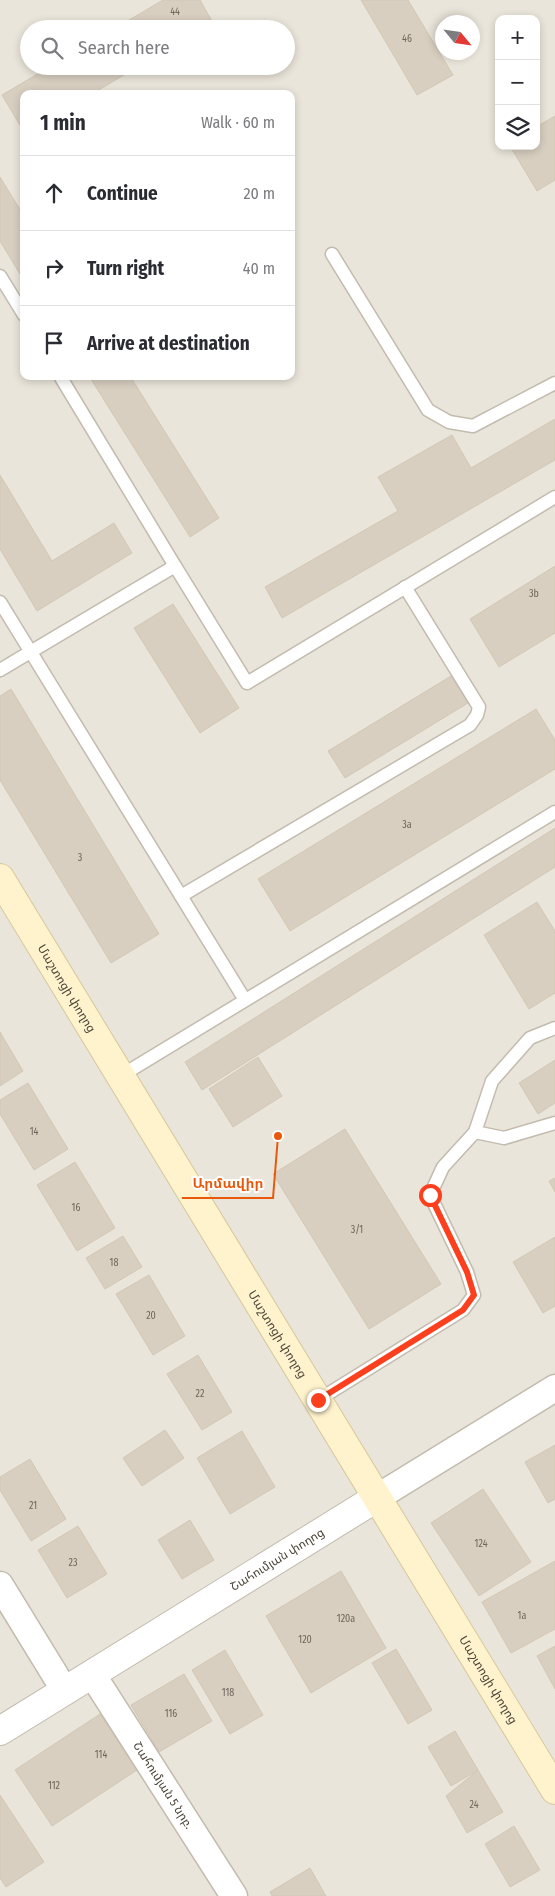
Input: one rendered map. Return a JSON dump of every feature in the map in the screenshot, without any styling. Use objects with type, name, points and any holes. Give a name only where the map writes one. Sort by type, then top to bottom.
[{"type":"main road","name":"Մաշտոցի փողոց","points":[[0,878],[119,1077],[378,1497],[555,1790]]},
{"type":"street","name":"Շահումյան փողոց","points":[[0,1731],[555,1388]]},
{"type":"street","points":[[0,1585],[65,1691]]},
{"type":"street","name":"Շահումյան 5 նրբ.","points":[[92,1674],[234,1896]]},
{"type":"lane","points":[[332,254],[428,410],[448,422],[473,426],[555,384]]},
{"type":"lane","points":[[0,276],[20,308]]},
{"type":"lane","points":[[62,380],[174,566],[247,682],[555,497]]},
{"type":"lane","points":[[0,670],[174,566]]},
{"type":"lane","points":[[181,896],[470,725],[477,715],[479,707],[405,588]]},
{"type":"lane","points":[[0,602],[245,1000]]},
{"type":"lane","points":[[119,1077],[555,812]]},
{"type":"lane","points":[[318,1400],[463,1310],[474,1295],[467,1272],[430,1195],[443,1167],[475,1132],[492,1081],[530,1038],[555,1028]]},
{"type":"lane","points":[[475,1132],[504,1138],[555,1123]]},
{"type":"shaded area","points":[[0,0],[555,0],[555,1896],[0,1896]]},
{"type":"building","points":[[163,0],[200,0],[211,20],[129,20]]},
{"type":"building","points":[[361,0],[408,0],[435,45],[435,60],[444,60],[453,75],[417,95]]},
{"type":"building","points":[[36,75],[124,75],[99,90],[20,90],[20,125],[2,95]]},
{"type":"building","points":[[555,116],[555,180],[537,191],[512,150],[540,150],[540,125]]},
{"type":"building","points":[[0,177],[20,210],[20,274],[0,241]]},
{"type":"building","points":[[92,380],[133,380],[219,518],[190,537]]},
{"type":"building","points":[[555,419],[555,460],[282,618],[265,587],[398,511],[378,477],[452,435],[471,468]]},
{"type":"building","points":[[0,475],[52,561],[114,523],[132,553],[37,611],[0,549]]},
{"type":"building","points":[[555,566],[555,633],[499,667],[470,619]]},
{"type":"building","points":[[173,604],[239,708],[200,733],[134,628]]},
{"type":"building","points":[[451,676],[468,703],[345,778],[328,751]]},
{"type":"building","points":[[11,689],[159,934],[111,963],[0,780],[0,696]]},
{"type":"building","points":[[536,709],[555,740],[555,769],[290,931],[258,879]]},
{"type":"building","points":[[555,828],[555,867],[202,1090],[185,1062]]},
{"type":"building","points":[[537,902],[555,931],[555,993],[529,1009],[484,935]]},
{"type":"building","points":[[0,1032],[23,1071],[0,1086]]},
{"type":"building","points":[[258,1057],[282,1096],[233,1127],[209,1089]]},
{"type":"building","points":[[555,1060],[555,1103],[538,1114],[519,1083]]},
{"type":"building","points":[[28,1083],[68,1149],[34,1170],[0,1114],[0,1100]]},
{"type":"building","points":[[345,1129],[441,1284],[369,1329],[273,1174]]},
{"type":"building","points":[[75,1162],[115,1228],[77,1251],[37,1185]]},
{"type":"building","points":[[555,1178],[555,1192],[549,1181]]},
{"type":"building","points":[[123,1236],[142,1267],[105,1289],[86,1258]]},
{"type":"building","points":[[555,1237],[555,1306],[543,1313],[513,1262]]},
{"type":"building","points":[[149,1275],[185,1336],[153,1355],[116,1294]]},
{"type":"building","points":[[198,1355],[232,1412],[202,1430],[167,1374]]},
{"type":"building","points":[[165,1430],[184,1458],[142,1486],[123,1458]]},
{"type":"building","points":[[242,1431],[275,1487],[230,1514],[197,1458]]},
{"type":"building","points":[[555,1445],[555,1499],[548,1503],[525,1462]]},
{"type":"building","points":[[30,1459],[66,1519],[31,1541],[0,1490],[0,1477]]},
{"type":"building","points":[[483,1489],[531,1562],[479,1596],[431,1523]]},
{"type":"building","points":[[190,1520],[214,1560],[182,1579],[158,1540]]},
{"type":"building","points":[[78,1526],[107,1574],[67,1598],[38,1550]]},
{"type":"building","points":[[555,1561],[555,1629],[511,1653],[482,1602]]},
{"type":"building","points":[[341,1571],[386,1648],[311,1693],[266,1616]]},
{"type":"building","points":[[555,1646],[555,1689],[537,1656]]},
{"type":"building","points":[[396,1649],[432,1710],[408,1724],[372,1663]]},
{"type":"building","points":[[225,1650],[263,1715],[230,1734],[192,1670]]},
{"type":"building","points":[[184,1674],[212,1721],[159,1752],[131,1705]]},
{"type":"building","points":[[100,1714],[137,1770],[52,1826],[15,1770]]},
{"type":"building","points":[[455,1731],[478,1770],[451,1786],[428,1747]]},
{"type":"building","points":[[478,1770],[503,1812],[467,1833],[446,1796]]},
{"type":"building","points":[[0,1795],[44,1862],[6,1887],[0,1878]]},
{"type":"building","points":[[514,1826],[540,1870],[510,1887],[485,1844]]},
{"type":"building","points":[[310,1868],[326,1896],[272,1896],[270,1892]]},
{"type":"place","name":"Արմավիր","points":[[278,1136]]},
{"type":"route","points":[[318,1400],[463,1310],[474,1295],[467,1272],[430,1195]]}]
